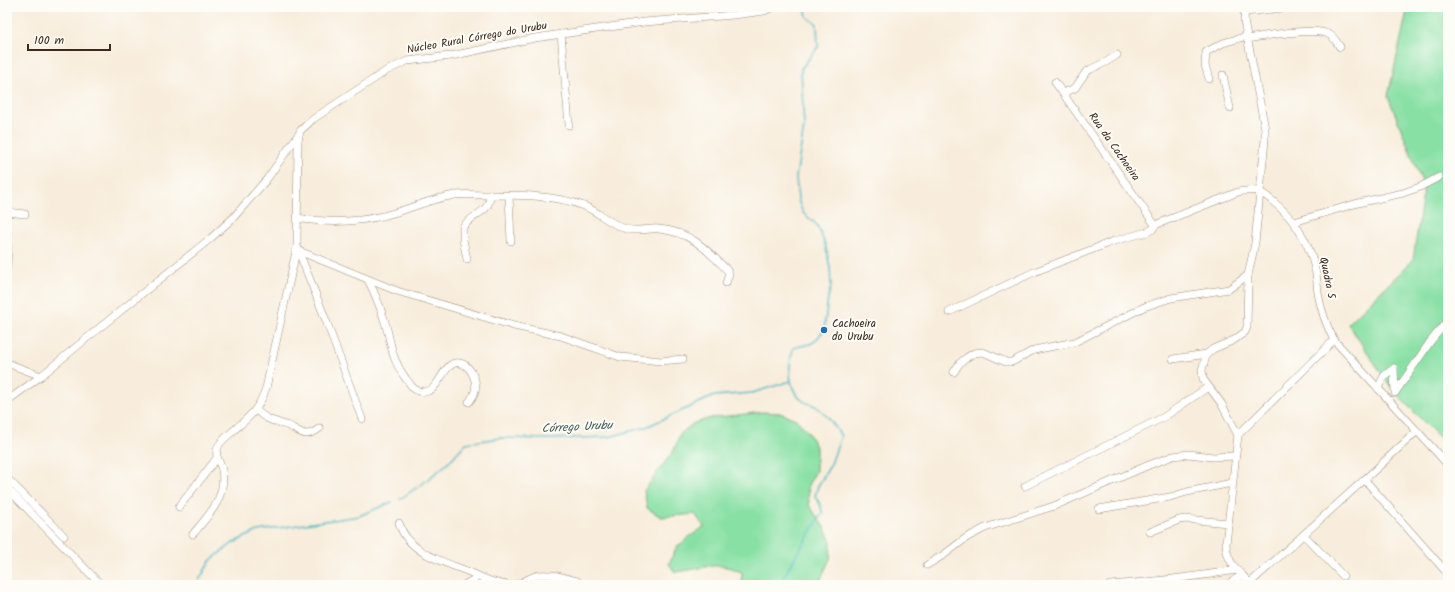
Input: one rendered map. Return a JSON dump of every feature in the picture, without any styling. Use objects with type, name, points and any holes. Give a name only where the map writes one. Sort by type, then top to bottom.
[{"type":"street","name":"Núcleo Rural Córrego do Urubu","points":[[7,400],[41,376],[98,328],[211,238],[233,218],[267,179],[304,127],[327,109],[386,71],[407,61],[451,56],[512,42],[666,20],[734,15],[764,11],[774,7]]},
{"type":"street","points":[[1292,7],[1245,10],[1244,21],[1266,140],[1255,243],[1248,275],[1248,319],[1245,332],[1234,340],[1213,349],[1207,354],[1203,364],[1203,379],[1221,403],[1238,435],[1226,551],[1230,562],[1250,583],[1365,480],[1417,431]]},
{"type":"street","points":[[1208,79],[1205,65],[1206,52],[1223,43],[1247,37],[1312,31],[1333,36],[1340,47]]},
{"type":"street","points":[[561,34],[569,125]]},
{"type":"street","points":[[1063,93],[1075,88],[1086,72],[1117,55]]},
{"type":"street","points":[[1223,76],[1230,108]]},
{"type":"street","name":"Rua da Cachoeira","points":[[1055,82],[1155,225]]},
{"type":"street","points":[[193,534],[214,509],[220,497],[223,479],[222,468],[217,458],[218,446],[256,410],[261,402],[266,388],[298,249],[297,150],[299,134]]},
{"type":"street","points":[[1294,222],[1358,203],[1403,193],[1420,187],[1439,177]]},
{"type":"street","points":[[949,312],[1034,272],[1114,241],[1147,232],[1153,229],[1155,225],[1238,192],[1260,190]]},
{"type":"street","name":"Quadra 5","points":[[1260,190],[1294,222],[1307,244],[1312,259],[1326,324],[1334,340],[1448,465]]},
{"type":"street","points":[[298,218],[332,221],[375,218],[440,198],[457,195],[552,198],[570,201],[586,206],[605,219],[624,228],[634,230],[657,229],[681,234],[699,243],[727,270],[729,274],[726,283]]},
{"type":"street","points":[[468,259],[463,240],[463,226],[470,218],[487,208],[490,201],[490,195]]},
{"type":"street","points":[[509,196],[511,241]]},
{"type":"street","points":[[7,212],[25,214]]},
{"type":"street","points":[[7,230],[7,266]]},
{"type":"street","points":[[298,249],[397,291],[514,326],[561,336],[620,357],[661,361],[683,359]]},
{"type":"street","points":[[298,249],[328,323],[362,419]]},
{"type":"street","points":[[954,372],[959,364],[974,353],[984,352],[1006,362],[1012,362],[1034,350],[1075,342],[1144,307],[1171,298],[1229,289],[1248,275]]},
{"type":"street","points":[[368,280],[384,317],[394,360],[410,384],[415,389],[428,391],[438,383],[445,370],[452,364],[464,364],[470,370],[475,381],[476,390],[469,402]]},
{"type":"street","points":[[1378,388],[1384,376],[1394,368],[1395,393],[1430,342],[1448,320]]},
{"type":"street","points":[[1238,435],[1334,340]]},
{"type":"street","points":[[1173,359],[1207,354]]},
{"type":"street","points":[[7,364],[41,376]]},
{"type":"street","points":[[1025,486],[1168,414],[1208,387]]},
{"type":"street","points":[[256,410],[264,418],[289,426],[306,434],[320,428]]},
{"type":"street","points":[[927,565],[945,554],[966,538],[985,528],[1054,506],[1173,456],[1189,454],[1213,457],[1235,456]]},
{"type":"street","points":[[179,507],[217,458]]},
{"type":"street","points":[[7,478],[64,536]]},
{"type":"street","points":[[1365,480],[1448,574]]},
{"type":"street","points":[[1099,509],[1170,497],[1232,483]]},
{"type":"street","points":[[7,488],[101,585]]},
{"type":"street","points":[[1150,532],[1185,519],[1228,523]]},
{"type":"street","points":[[399,523],[407,538],[427,555],[493,583],[508,585]]},
{"type":"street","points":[[1304,535],[1343,576]]},
{"type":"street","points":[[1110,585],[1181,579],[1237,570]]},
{"type":"street","points":[[515,585],[523,583],[534,576],[541,575],[577,581]]},
{"type":"street","points":[[1227,585],[1242,575]]},
{"type":"street","points":[[464,585],[478,577]]},
{"type":"green space","points":[[1408,7],[1448,7],[1448,446],[1395,393],[1348,324],[1413,260],[1424,187],[1388,96]]},
{"type":"green space","points":[[763,412],[780,413],[796,419],[808,432],[816,447],[816,471],[808,485],[809,505],[824,527],[831,542],[830,559],[818,585],[741,585],[742,572],[729,567],[721,566],[675,572],[669,564],[676,548],[704,527],[695,514],[661,517],[647,508],[644,491],[674,450],[680,434],[694,423],[711,418]]},
{"type":"waterway","name":"Córrego Urubu","points":[[780,585],[789,566],[822,513],[821,506],[815,496],[818,486],[831,464],[841,436],[821,410],[806,403],[797,395],[791,383],[790,374],[793,348],[810,344],[815,341],[824,330],[831,286],[830,267],[825,244],[817,225],[803,213],[798,200],[796,177],[804,127],[801,69],[818,47],[817,24],[807,17],[805,7]]},
{"type":"waterway","name":"Córrego Urubu","points":[[400,499],[448,463],[466,443],[500,438],[549,439],[609,437],[646,427],[714,396],[752,393],[791,381]]},
{"type":"waterway","name":"Córrego Urubu","points":[[196,585],[211,560],[233,543],[258,531],[359,516],[392,502]]},
{"type":"place","name":"Cachoeira do Urubu","points":[[824,330]]}]
